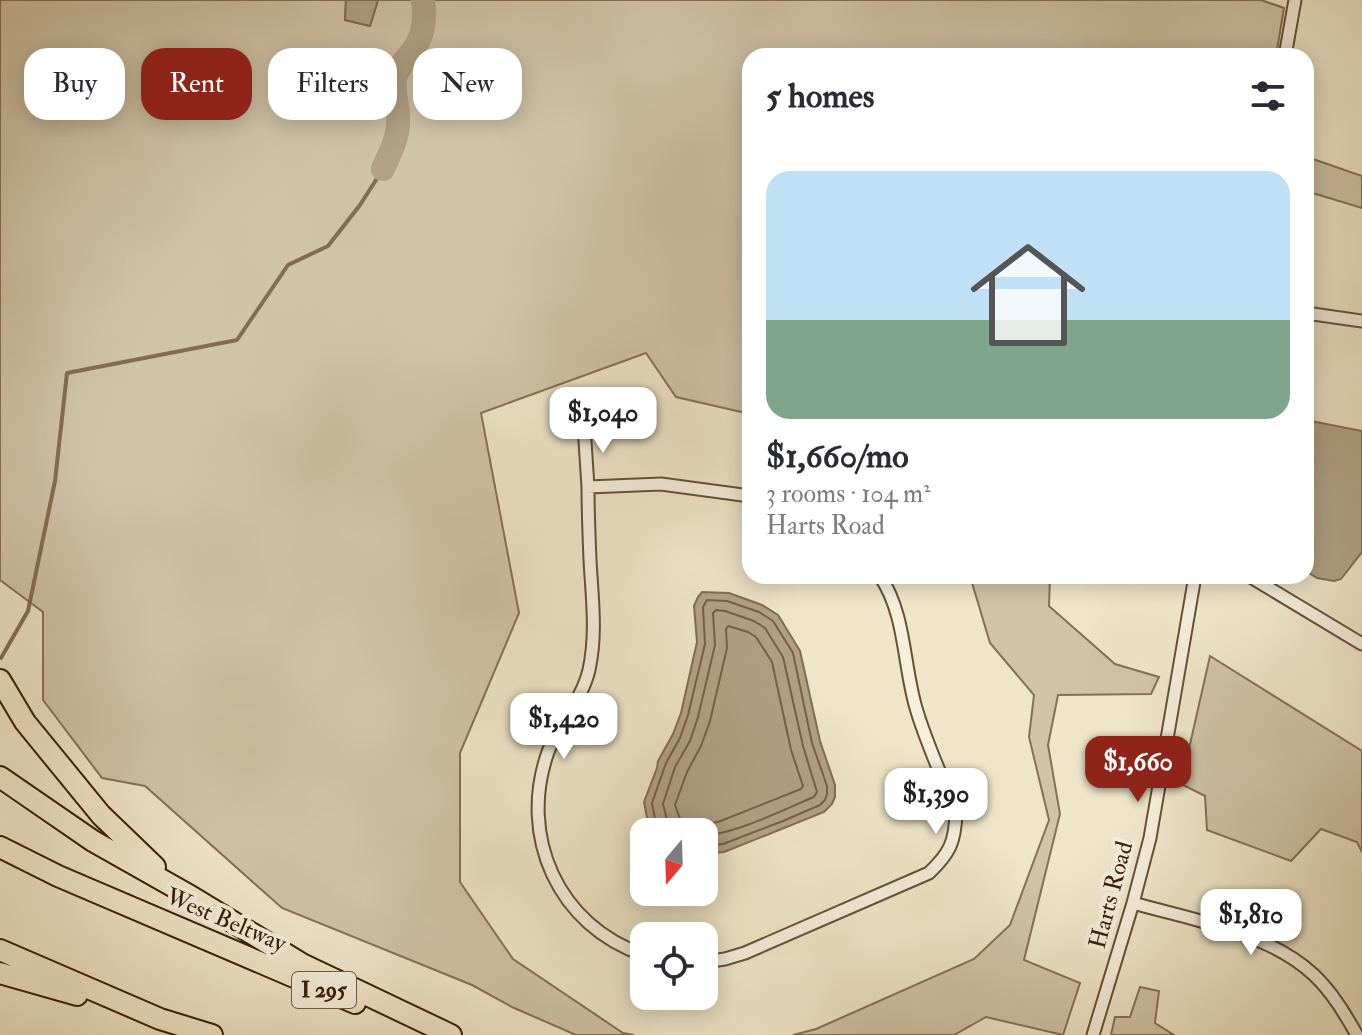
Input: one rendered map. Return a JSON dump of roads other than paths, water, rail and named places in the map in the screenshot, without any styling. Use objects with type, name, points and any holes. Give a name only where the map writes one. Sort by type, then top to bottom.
[{"type":"highway","points":[[0,680],[25,722],[101,815],[158,870],[192,897]]},
{"type":"highway","points":[[0,777],[93,841],[302,964],[451,1035]]},
{"type":"highway","name":"West Beltway","points":[[0,847],[58,876],[434,1035]]},
{"type":"highway","points":[[0,950],[160,1019]]},
{"type":"highway","points":[[0,973],[212,1035]]},
{"type":"street","points":[[1286,48],[1295,0]]},
{"type":"street","points":[[1314,314],[1362,321]]},
{"type":"street","points":[[584,426],[593,646],[588,673],[579,696],[550,748],[542,771],[538,800],[539,829],[544,855],[556,882],[573,906],[592,927],[630,949]]},
{"type":"street","points":[[588,487],[661,484],[742,495]]},
{"type":"street","points":[[718,960],[745,953],[929,873],[951,847],[956,813],[916,710],[904,638],[886,584]]},
{"type":"street","name":"Harts Road","points":[[1093,1035],[1150,838],[1194,584]]},
{"type":"street","points":[[1262,584],[1362,644]]},
{"type":"street","points":[[1133,903],[1242,934],[1295,960],[1332,995],[1357,1035]]},
{"type":"water","points":[[346,0],[378,0],[370,26],[345,20]]},
{"type":"water","points":[[1314,422],[1362,431],[1362,552],[1341,579],[1314,576]]},
{"type":"water","points":[[702,592],[729,593],[762,605],[778,615],[800,651],[820,741],[835,785],[835,797],[824,812],[718,853],[718,818],[647,818],[644,802],[658,761],[681,713],[697,642],[694,606]]},
{"type":"waterway","points":[[383,169],[398,128],[395,79],[420,37],[424,22],[423,0]]},
{"type":"waterway","points":[[1,658],[28,611],[55,481],[67,373],[237,340],[288,265],[328,246],[383,169]]}]
